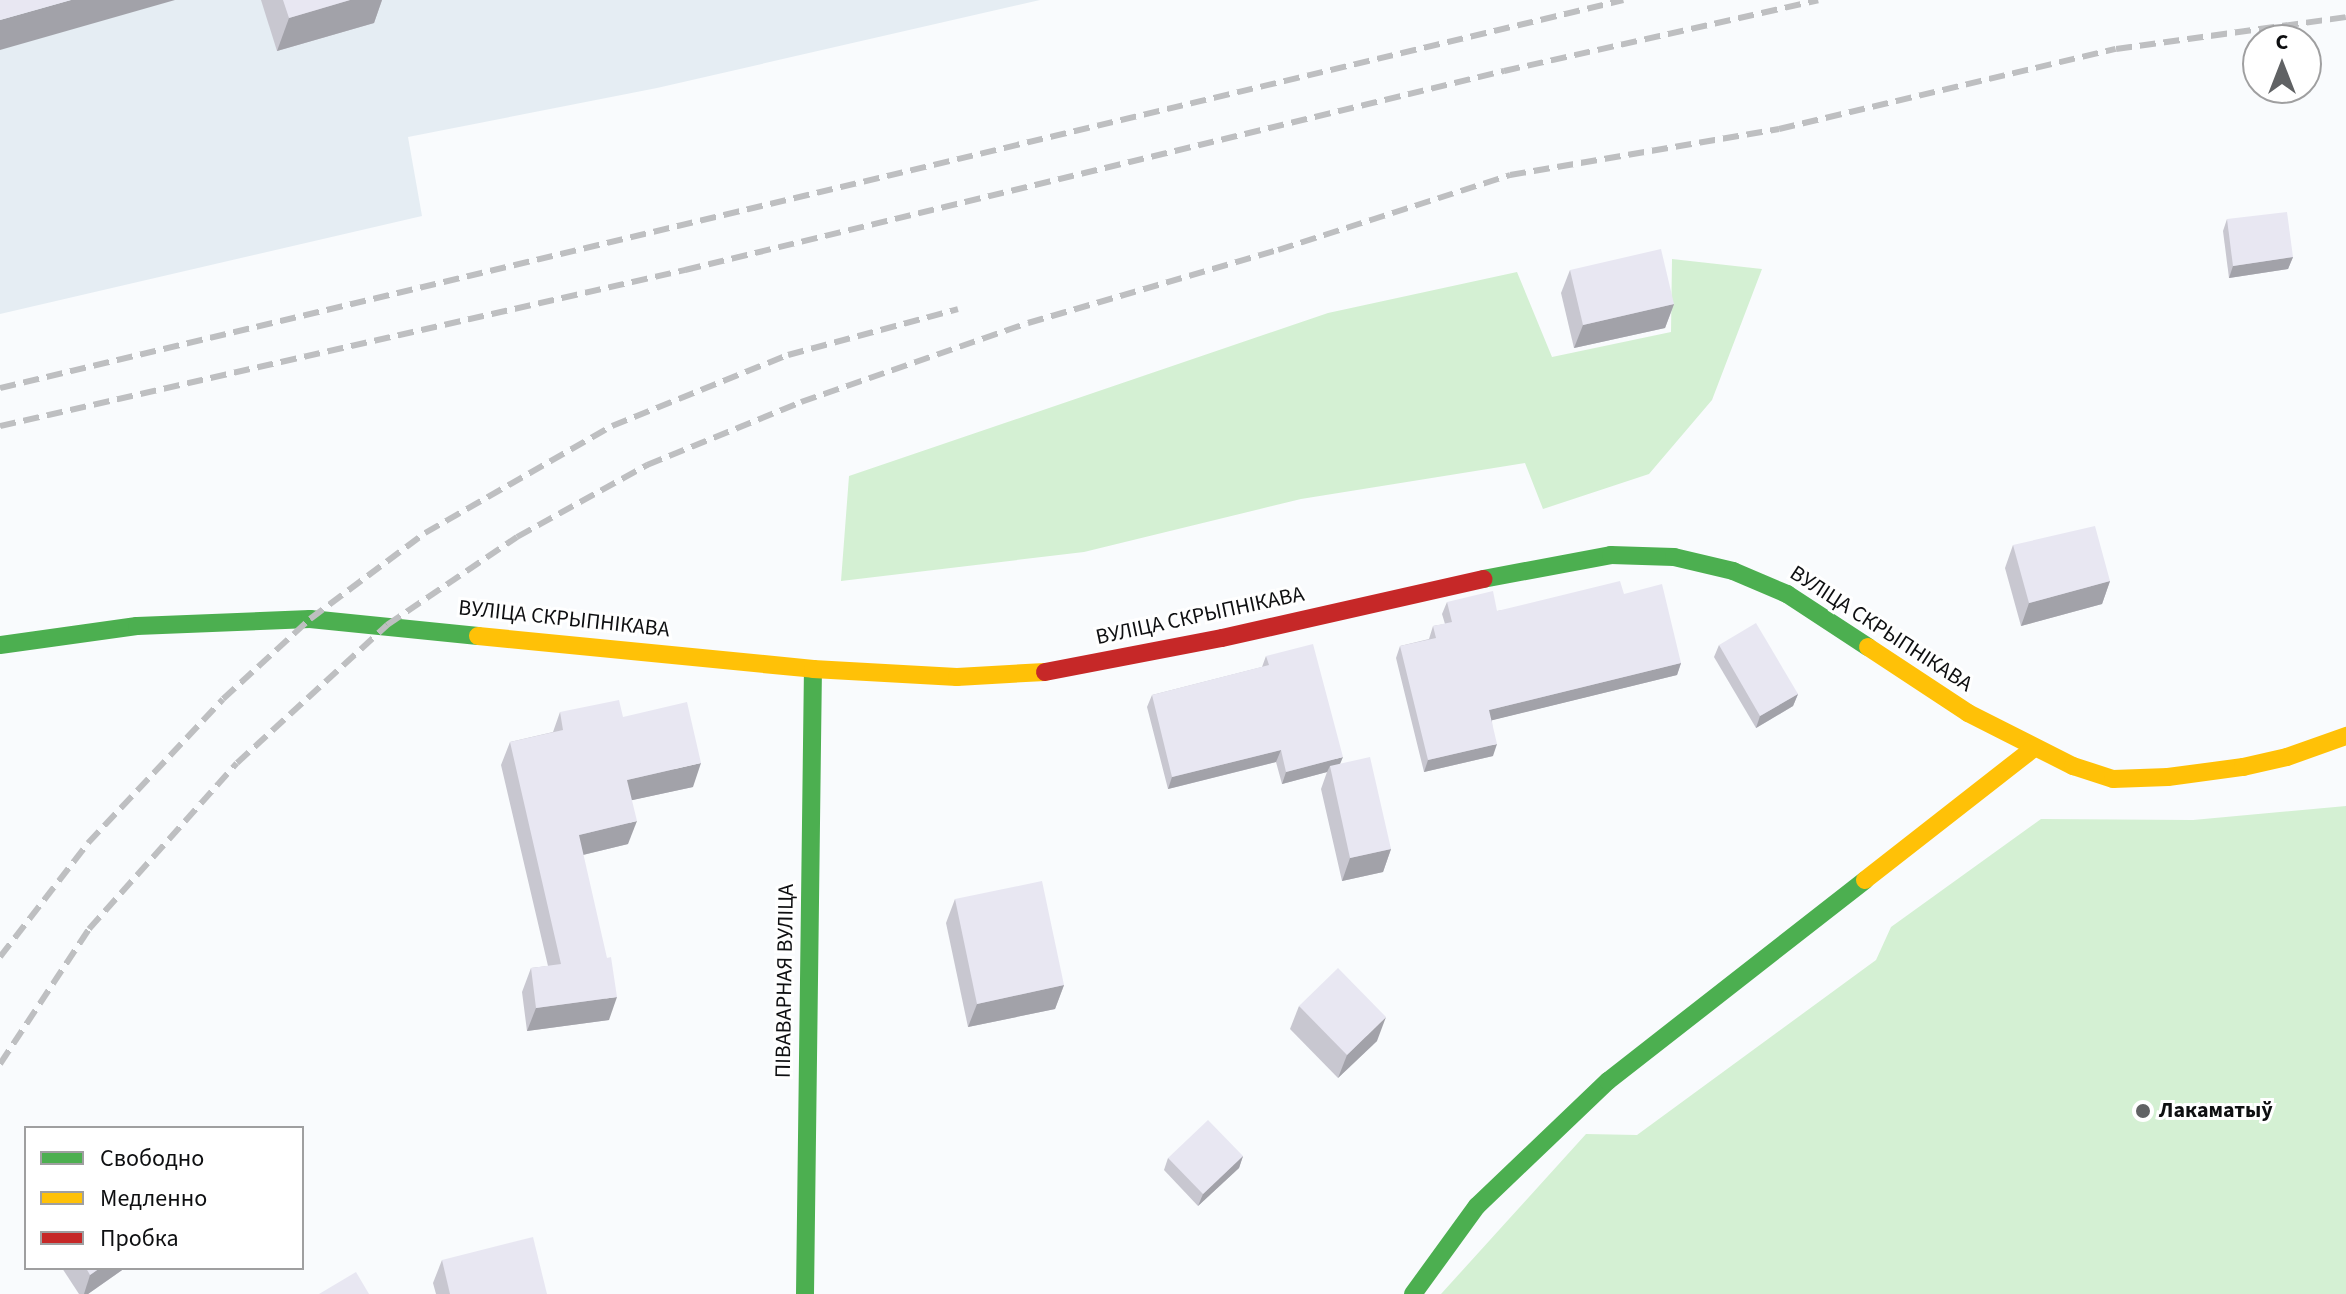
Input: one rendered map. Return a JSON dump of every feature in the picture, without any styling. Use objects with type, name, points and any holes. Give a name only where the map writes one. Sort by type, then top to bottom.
[{"type":"street","name":"ВУЛІЦА СКРЫПНІКАВА","points":[[0,645],[137,626],[310,619],[813,669],[957,677],[1027,675],[1222,638],[1548,564],[1611,555],[1674,557],[1733,571],[1787,594],[1968,713],[2034,748],[2113,779],[2154,778],[2287,757],[2346,736]]},
{"type":"street","name":"ПІВАВАРНАЯ ВУЛІЦА","points":[[805,1294],[813,669]]},
{"type":"street","points":[[1413,1294],[1477,1206],[1608,1081],[2034,748]]},
{"type":"shaded area","points":[[0,0],[1040,0],[657,88],[408,137],[422,216],[0,314]]},
{"type":"green space","points":[[1672,259],[1762,269],[1712,400],[1649,474],[1543,509],[1525,463],[1301,499],[1084,552],[841,581],[849,476],[1328,313],[1517,272],[1552,357],[1671,332]]},
{"type":"green space","points":[[2346,806],[2346,1294],[1441,1294],[1586,1134],[1637,1135],[1876,960],[1891,927],[2041,819],[2193,820]]},
{"type":"building","points":[[0,0],[71,0],[0,20]]},
{"type":"building","points":[[283,0],[350,0],[289,18]]},
{"type":"building","points":[[2287,212],[2293,257],[2233,266],[2227,219]]},
{"type":"building","points":[[1661,249],[1674,304],[1583,325],[1570,270]]},
{"type":"building","points":[[2095,526],[2110,581],[2029,603],[2013,545]]},
{"type":"building","points":[[1620,581],[1624,594],[1662,584],[1681,663],[1489,710],[1497,744],[1428,760],[1400,646],[1436,638],[1433,626],[1452,622],[1447,602],[1493,591],[1497,611]]},
{"type":"building","points":[[1756,623],[1798,694],[1760,716],[1719,645]]},
{"type":"building","points":[[1313,644],[1343,757],[1286,772],[1281,750],[1172,777],[1152,695],[1269,665],[1266,656]]},
{"type":"building","points":[[619,700],[623,717],[687,702],[701,763],[627,780],[637,821],[579,835],[607,958],[611,957],[617,997],[536,1008],[531,968],[561,964],[510,742],[563,730],[560,712]]},
{"type":"building","points":[[1370,757],[1391,849],[1350,858],[1330,766]]},
{"type":"building","points":[[1042,881],[1064,985],[977,1004],[955,899]]},
{"type":"building","points":[[1338,968],[1386,1017],[1347,1055],[1299,1006]]},
{"type":"building","points":[[1208,1120],[1243,1156],[1203,1194],[1168,1158]]},
{"type":"building","points":[[533,1237],[547,1294],[450,1294],[442,1260]]},
{"type":"building","points":[[356,1272],[369,1294],[319,1294]]},
{"type":"railway","points":[[0,388],[1623,0]]},
{"type":"railway","points":[[0,426],[685,270],[1504,71],[1818,0]]},
{"type":"railway","points":[[0,1064],[89,929],[237,763],[387,625],[517,537],[647,465],[801,402],[1028,323],[1278,250],[1510,175],[1779,129],[2116,49],[2346,17]]},
{"type":"railway","points":[[0,957],[88,843],[223,699],[310,619],[425,533],[612,426],[788,355],[958,309]]},
{"type":"traffic: fast","points":[[1483,579],[1611,555],[1674,557],[1733,571],[1787,594],[1868,647]]},
{"type":"traffic: fast","points":[[0,645],[137,626],[310,619],[478,636]]},
{"type":"traffic: fast","points":[[805,1294],[813,669]]},
{"type":"traffic: fast","points":[[1413,1294],[1477,1206],[1608,1081],[1865,880]]},
{"type":"traffic: slow","points":[[478,636],[813,669],[957,677],[1045,672]]},
{"type":"traffic: slow","points":[[1868,647],[1968,713],[2073,766],[2113,779],[2168,777],[2243,767],[2287,757],[2346,736]]},
{"type":"traffic: slow","points":[[1865,880],[2034,748]]},
{"type":"traffic: jam","points":[[1045,672],[1222,638],[1483,579]]},
{"type":"place","name":"Лакаматыў","points":[[2143,1111]]}]
